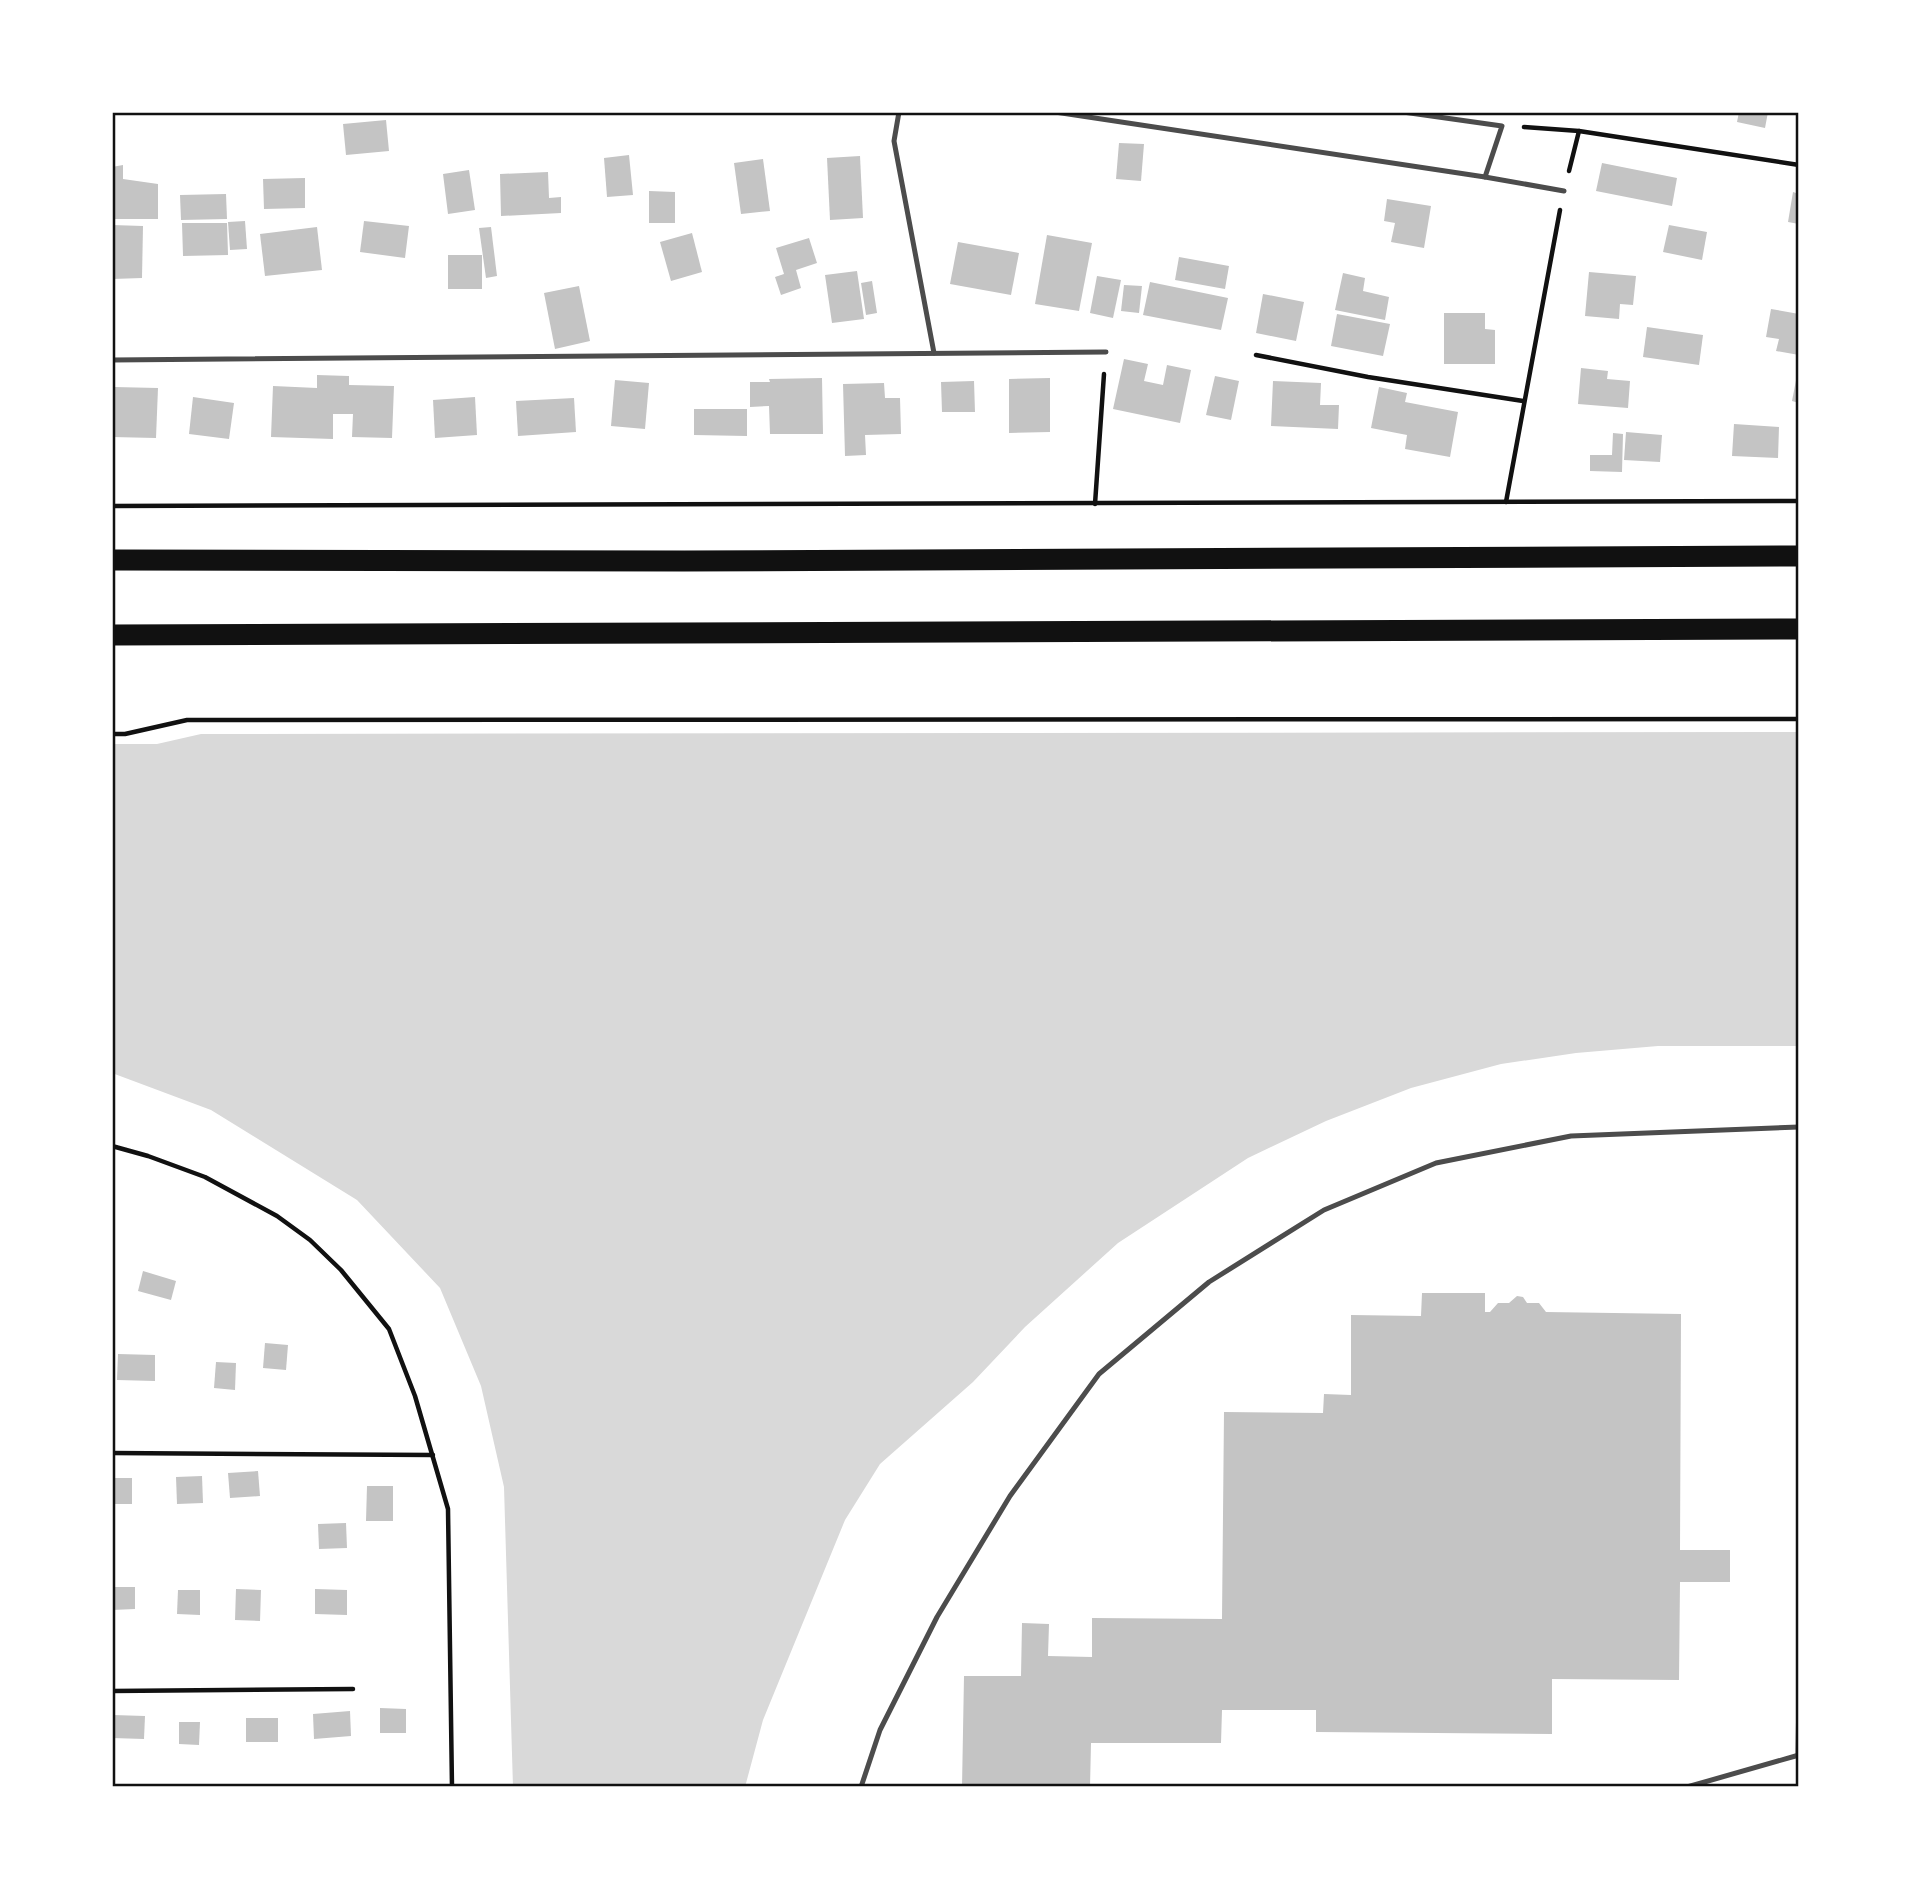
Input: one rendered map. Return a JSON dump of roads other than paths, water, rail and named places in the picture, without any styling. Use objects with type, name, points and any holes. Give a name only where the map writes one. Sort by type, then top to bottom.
[{"type":"highway","points":[[112,560],[712,561],[1799,555]]},
{"type":"highway","points":[[112,635],[1799,629]]},
{"type":"lane","points":[[899,112],[894,141],[934,353]]},
{"type":"lane","points":[[1055,112],[1564,191]]},
{"type":"lane","points":[[1403,112],[1502,126],[1485,177]]},
{"type":"lane","points":[[112,360],[1106,352]]},
{"type":"lane","points":[[861,1787],[880,1730],[931,1629],[1010,1496],[1099,1374],[1209,1282],[1324,1210],[1436,1163],[1571,1136],[1799,1127]]},
{"type":"lane","points":[[1687,1787],[1799,1755],[1799,1689]]}]
